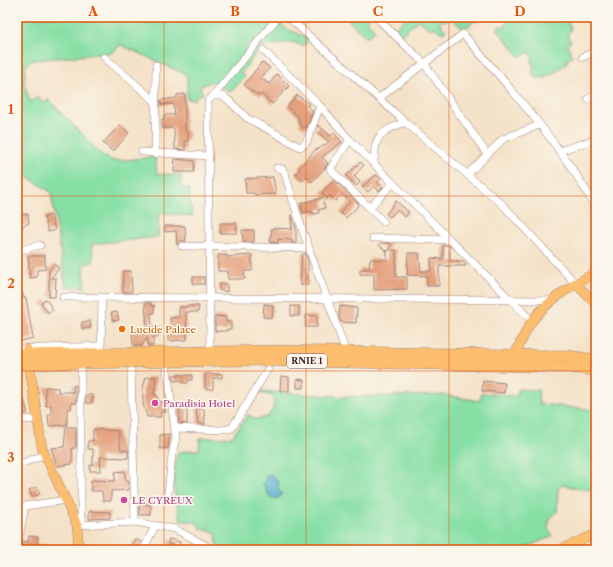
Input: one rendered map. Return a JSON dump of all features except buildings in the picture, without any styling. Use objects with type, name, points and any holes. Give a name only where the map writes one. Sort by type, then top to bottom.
[{"type":"highway","name":"RNIE 1","points":[[17,364],[25,356],[101,350],[567,356],[596,360]]},
{"type":"highway","name":"RNIE 1","points":[[25,356],[568,367],[596,370]]},
{"type":"main road","points":[[514,356],[532,321],[552,300],[575,283],[596,272]]},
{"type":"main road","points":[[575,283],[596,304]]},
{"type":"main road","points":[[25,356],[44,454],[79,524],[79,550]]},
{"type":"main road","points":[[559,550],[596,534]]},
{"type":"main road","points":[[573,550],[596,541]]},
{"type":"street","points":[[210,351],[211,299],[209,247],[208,101],[278,17]]},
{"type":"street","points":[[288,17],[404,122],[522,224],[575,283]]},
{"type":"street","points":[[380,21],[424,63],[487,154]]},
{"type":"street","points":[[379,98],[463,34],[559,151],[581,181],[596,208]]},
{"type":"street","points":[[263,50],[320,106],[350,140],[532,321]]},
{"type":"street","points":[[583,57],[596,51]]},
{"type":"street","points":[[104,57],[155,101]]},
{"type":"street","points":[[155,154],[156,65]]},
{"type":"street","points":[[588,99],[596,95]]},
{"type":"street","points":[[213,96],[226,98],[247,118],[300,147],[306,142],[320,106]]},
{"type":"street","points":[[374,163],[376,140],[380,134],[404,122]]},
{"type":"street","points":[[467,175],[503,140],[539,125]]},
{"type":"street","points":[[350,140],[330,169],[384,222]]},
{"type":"street","points":[[559,151],[590,140]]},
{"type":"street","points":[[142,152],[155,154],[209,156]]},
{"type":"street","points":[[277,168],[282,169],[284,173],[307,248],[328,298],[346,353]]},
{"type":"street","points":[[370,207],[393,183]]},
{"type":"street","points":[[373,238],[450,240]]},
{"type":"street","points":[[17,252],[40,245]]},
{"type":"street","points":[[182,246],[307,248]]},
{"type":"street","points":[[63,297],[552,300]]},
{"type":"street","points":[[101,350],[102,298]]},
{"type":"street","points":[[17,349],[25,356]]},
{"type":"street","points":[[175,428],[222,430],[232,428],[268,369]]},
{"type":"street","points":[[81,370],[79,524],[135,522],[175,529],[214,550]]},
{"type":"street","points":[[167,370],[176,438],[172,455],[168,493]]},
{"type":"street","points":[[131,371],[135,522]]},
{"type":"street","points":[[17,420],[38,419]]},
{"type":"street","points":[[17,466],[44,454]]},
{"type":"street","points":[[17,546],[25,506],[67,500]]},
{"type":"street","points":[[143,550],[155,526]]},
{"type":"green space","points":[[17,17],[273,17],[285,28],[310,39],[303,46],[292,42],[261,47],[241,73],[245,77],[231,92],[211,81],[200,87],[203,94],[196,96],[195,100],[187,99],[187,75],[121,45],[111,53],[33,60],[26,65],[24,83],[30,102],[39,97],[42,103],[49,100],[102,155],[114,161],[155,157],[157,174],[181,175],[181,188],[189,188],[192,216],[159,213],[158,237],[92,244],[94,261],[84,265],[85,287],[66,287],[51,192],[17,170]]},
{"type":"green space","points":[[368,17],[368,23],[375,30],[367,38],[346,18]]},
{"type":"green space","points":[[406,17],[483,17],[479,22],[476,20],[464,29],[452,19],[439,22],[446,31],[442,33],[434,27],[430,29],[418,20],[401,35],[395,29]]},
{"type":"green space","points":[[509,17],[570,17],[567,19],[571,29],[568,35],[571,42],[567,44],[573,57],[566,60],[568,63],[546,78],[541,77],[537,79],[532,73],[534,68],[531,61],[533,58],[529,52],[520,57],[497,29],[500,25],[504,28]]},
{"type":"green space","points":[[518,389],[538,390],[539,404],[596,410],[596,490],[580,489],[563,485],[558,489],[557,512],[550,519],[548,527],[553,536],[519,550],[228,550],[217,545],[216,533],[200,528],[196,522],[181,521],[174,486],[178,452],[199,450],[200,438],[232,437],[248,415],[256,419],[267,417],[273,409],[274,400],[272,396],[260,393],[260,391],[346,397],[444,395],[480,401],[481,393],[517,396]],"holes":[[[266,476],[279,485],[278,489],[280,492],[269,496],[263,484]]]},
{"type":"water","points":[[271,474],[279,483],[278,489],[282,493],[278,499],[270,497],[263,484],[267,475]]},
{"type":"place","name":"Lucide Palace","points":[[122,329]]},
{"type":"place","name":"Paradisia Hotel","points":[[155,403]]},
{"type":"place","name":"LE CYREUX","points":[[124,500]]}]
